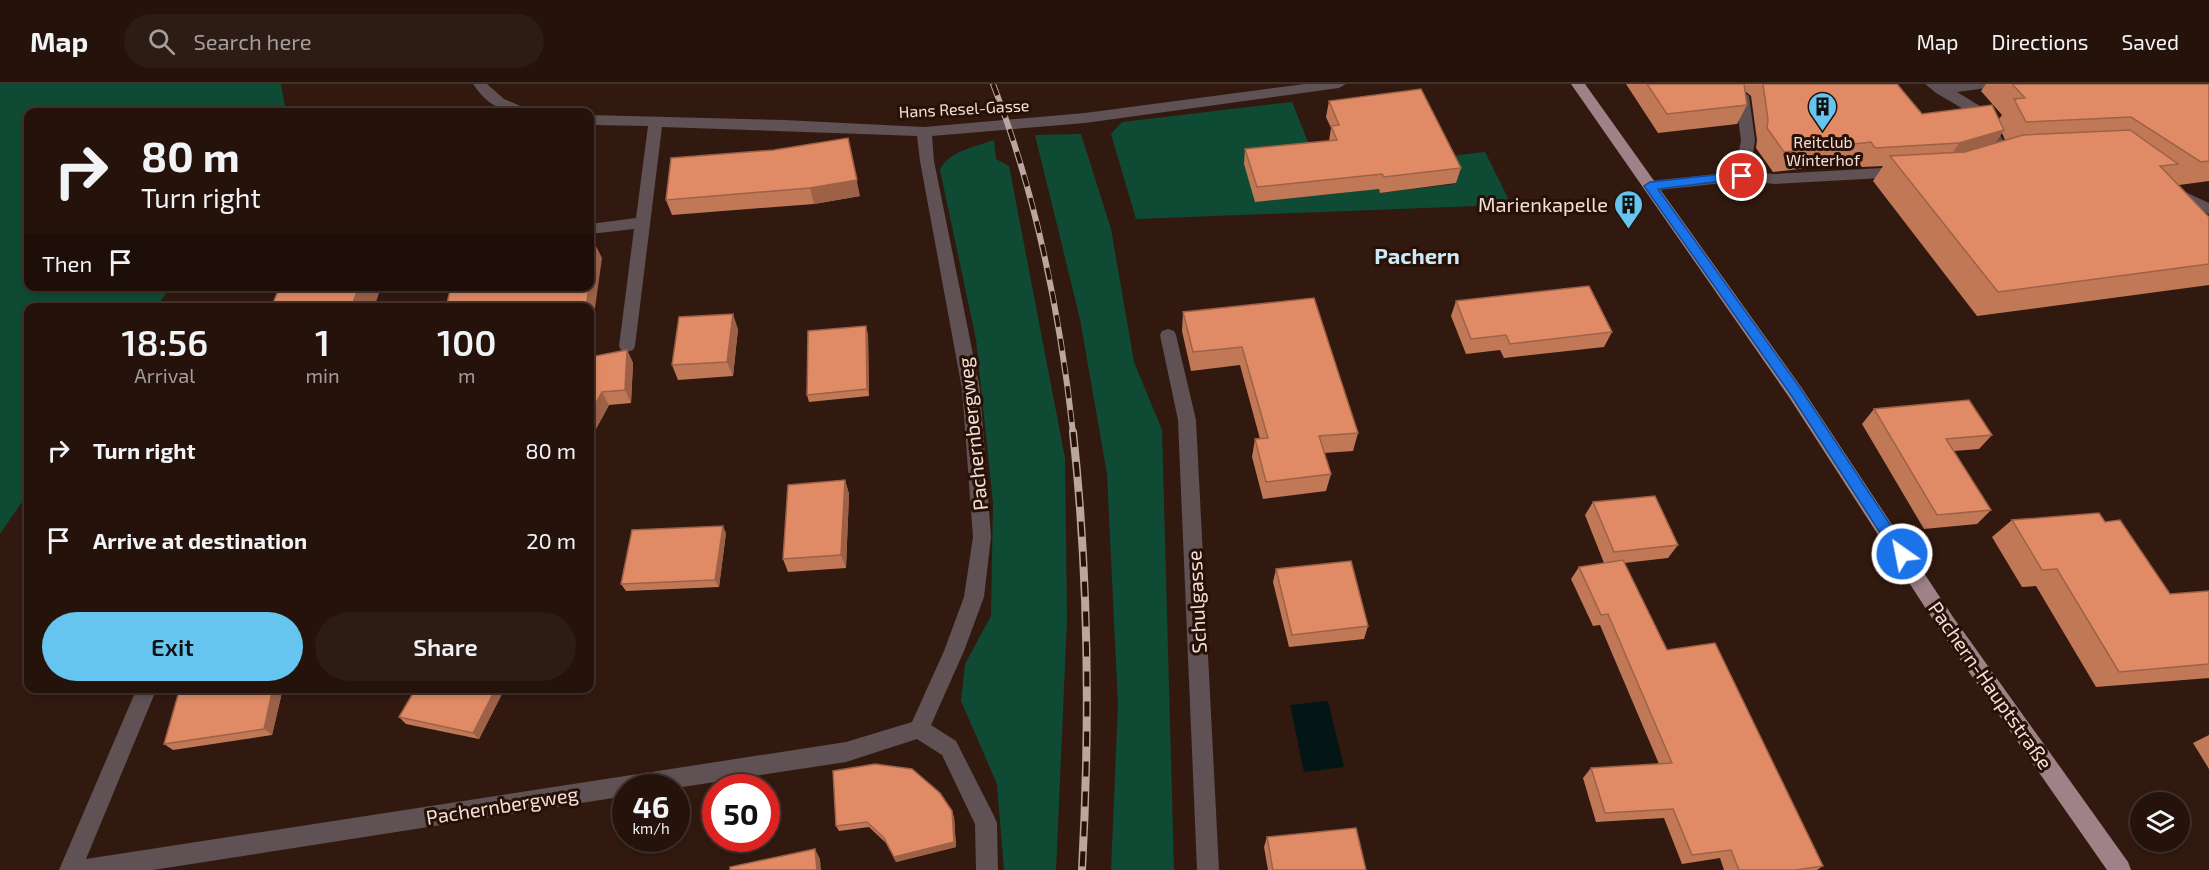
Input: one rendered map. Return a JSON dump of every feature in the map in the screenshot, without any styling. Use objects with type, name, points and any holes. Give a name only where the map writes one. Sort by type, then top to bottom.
[{"type":"main road","name":"Pachern-Hauptstraße","points":[[1578,84],[1795,392],[1946,622],[2120,870]]},
{"type":"street","points":[[480,84],[487,94],[504,108]]},
{"type":"street","name":"Hans Resel-Gasse","points":[[594,120],[924,132],[1200,107],[1339,84]]},
{"type":"street","points":[[1936,87],[1986,84]]},
{"type":"street","points":[[1936,87],[1983,114],[2007,153],[1980,160]]},
{"type":"street","points":[[1742,96],[1748,140],[1742,176]]},
{"type":"street","points":[[627,346],[656,122]]},
{"type":"street","name":"Pachernbergweg","points":[[83,870],[846,753],[919,729],[954,651],[974,597],[982,537],[971,389],[927,161],[924,132]]},
{"type":"street","points":[[1650,186],[1742,176],[1775,179],[1913,172]]},
{"type":"street","points":[[2155,179],[2172,191],[2205,205],[2209,209]]},
{"type":"street","points":[[594,229],[643,223]]},
{"type":"street","name":"Schulgasse","points":[[1168,335],[1187,420],[1208,870]]},
{"type":"street","points":[[70,870],[145,693]]},
{"type":"street","points":[[919,729],[950,748],[976,801],[986,823],[987,870]]},
{"type":"green space","points":[[0,84],[281,84],[285,108],[24,108],[24,291],[168,291],[159,303],[24,303],[24,499],[0,534]]},
{"type":"green space","points":[[1292,102],[1314,157],[1255,202],[1378,189],[1381,193],[1455,184],[1443,157],[1485,152],[1512,206],[1136,219],[1111,134],[1122,122]]},
{"type":"green space","points":[[1081,134],[1111,229],[1134,362],[1162,430],[1174,870],[1111,870],[1118,704],[1107,474],[1080,319],[1035,135]]},
{"type":"green space","points":[[994,140],[996,159],[1009,166],[1065,458],[1067,619],[1056,870],[1004,870],[997,784],[961,701],[965,664],[991,616],[993,503],[976,339],[940,170],[956,154]]},
{"type":"shaded area","points":[[1328,701],[1344,767],[1304,772],[1290,705]]},
{"type":"building","points":[[1647,84],[1744,84],[1747,105],[1667,114]]},
{"type":"building","points":[[1763,84],[1897,84],[1922,114],[1992,105],[2004,130],[1959,143],[1875,148],[1871,142],[1784,152],[1767,128]]},
{"type":"building","points":[[2012,84],[2209,84],[2209,161],[2201,162],[2131,117],[2026,122],[2014,99],[2025,98]]},
{"type":"building","points":[[1421,89],[1461,168],[1384,177],[1382,174],[1257,187],[1245,149],[1337,140],[1331,126],[1339,125],[1329,101]]},
{"type":"building","points":[[2130,130],[2178,164],[2160,166],[2209,217],[2209,264],[1998,292],[1890,156],[1965,152],[2023,135]]},
{"type":"building","points":[[848,138],[857,180],[810,188],[666,200],[671,158],[774,150]]},
{"type":"building","points":[[1589,286],[1612,332],[1510,344],[1506,335],[1471,339],[1456,301]]},
{"type":"building","points":[[278,291],[357,291],[353,303],[273,303]]},
{"type":"building","points":[[450,291],[588,291],[587,303],[447,303]]},
{"type":"building","points":[[1314,298],[1358,433],[1319,436],[1331,474],[1266,482],[1255,439],[1268,438],[1242,347],[1193,352],[1183,312]]},
{"type":"building","points":[[733,314],[727,362],[672,365],[679,317]]},
{"type":"building","points":[[866,326],[867,389],[807,395],[808,331]]},
{"type":"building","points":[[627,350],[625,390],[602,392],[594,407],[594,356]]},
{"type":"building","points":[[1969,400],[1992,435],[1946,439],[1991,510],[1937,515],[1874,409]]},
{"type":"building","points":[[845,480],[841,555],[783,559],[788,485]]},
{"type":"building","points":[[1655,496],[1678,545],[1614,552],[1593,502]]},
{"type":"building","points":[[2099,513],[2105,522],[2120,520],[2170,594],[2209,591],[2209,664],[2119,672],[2057,569],[2042,570],[2012,520]]},
{"type":"building","points":[[723,526],[715,580],[621,584],[632,530]]},
{"type":"building","points":[[1623,560],[1667,650],[1715,643],[1823,866],[1796,870],[1739,870],[1731,850],[1692,855],[1673,809],[1605,813],[1591,768],[1672,763],[1608,614],[1601,615],[1579,567]]},
{"type":"building","points":[[1351,561],[1368,626],[1292,635],[1276,569]]},
{"type":"building","points":[[179,693],[272,693],[264,729],[164,744]]},
{"type":"building","points":[[413,693],[493,693],[473,733],[399,717]]},
{"type":"building","points":[[875,764],[912,769],[940,793],[952,811],[954,842],[894,857],[884,838],[867,822],[836,826],[833,771]]},
{"type":"building","points":[[1356,828],[1366,870],[1273,870],[1267,837]]},
{"type":"building","points":[[815,849],[817,870],[730,870],[730,867]]},
{"type":"railway","points":[[993,84],[1022,169],[1045,256],[1068,388],[1073,433]]},
{"type":"railway","points":[[1073,432],[1085,596],[1087,706],[1082,870]]},
{"type":"place","name":"Reitclub Winterhof","points":[[1823,132]]},
{"type":"place","name":"Marienkapelle","points":[[1629,230]]},
{"type":"district","name":"Pachern","points":[[1417,255]]},
{"type":"route","points":[[1742,176],[1650,186],[1795,392],[1902,554]]}]
